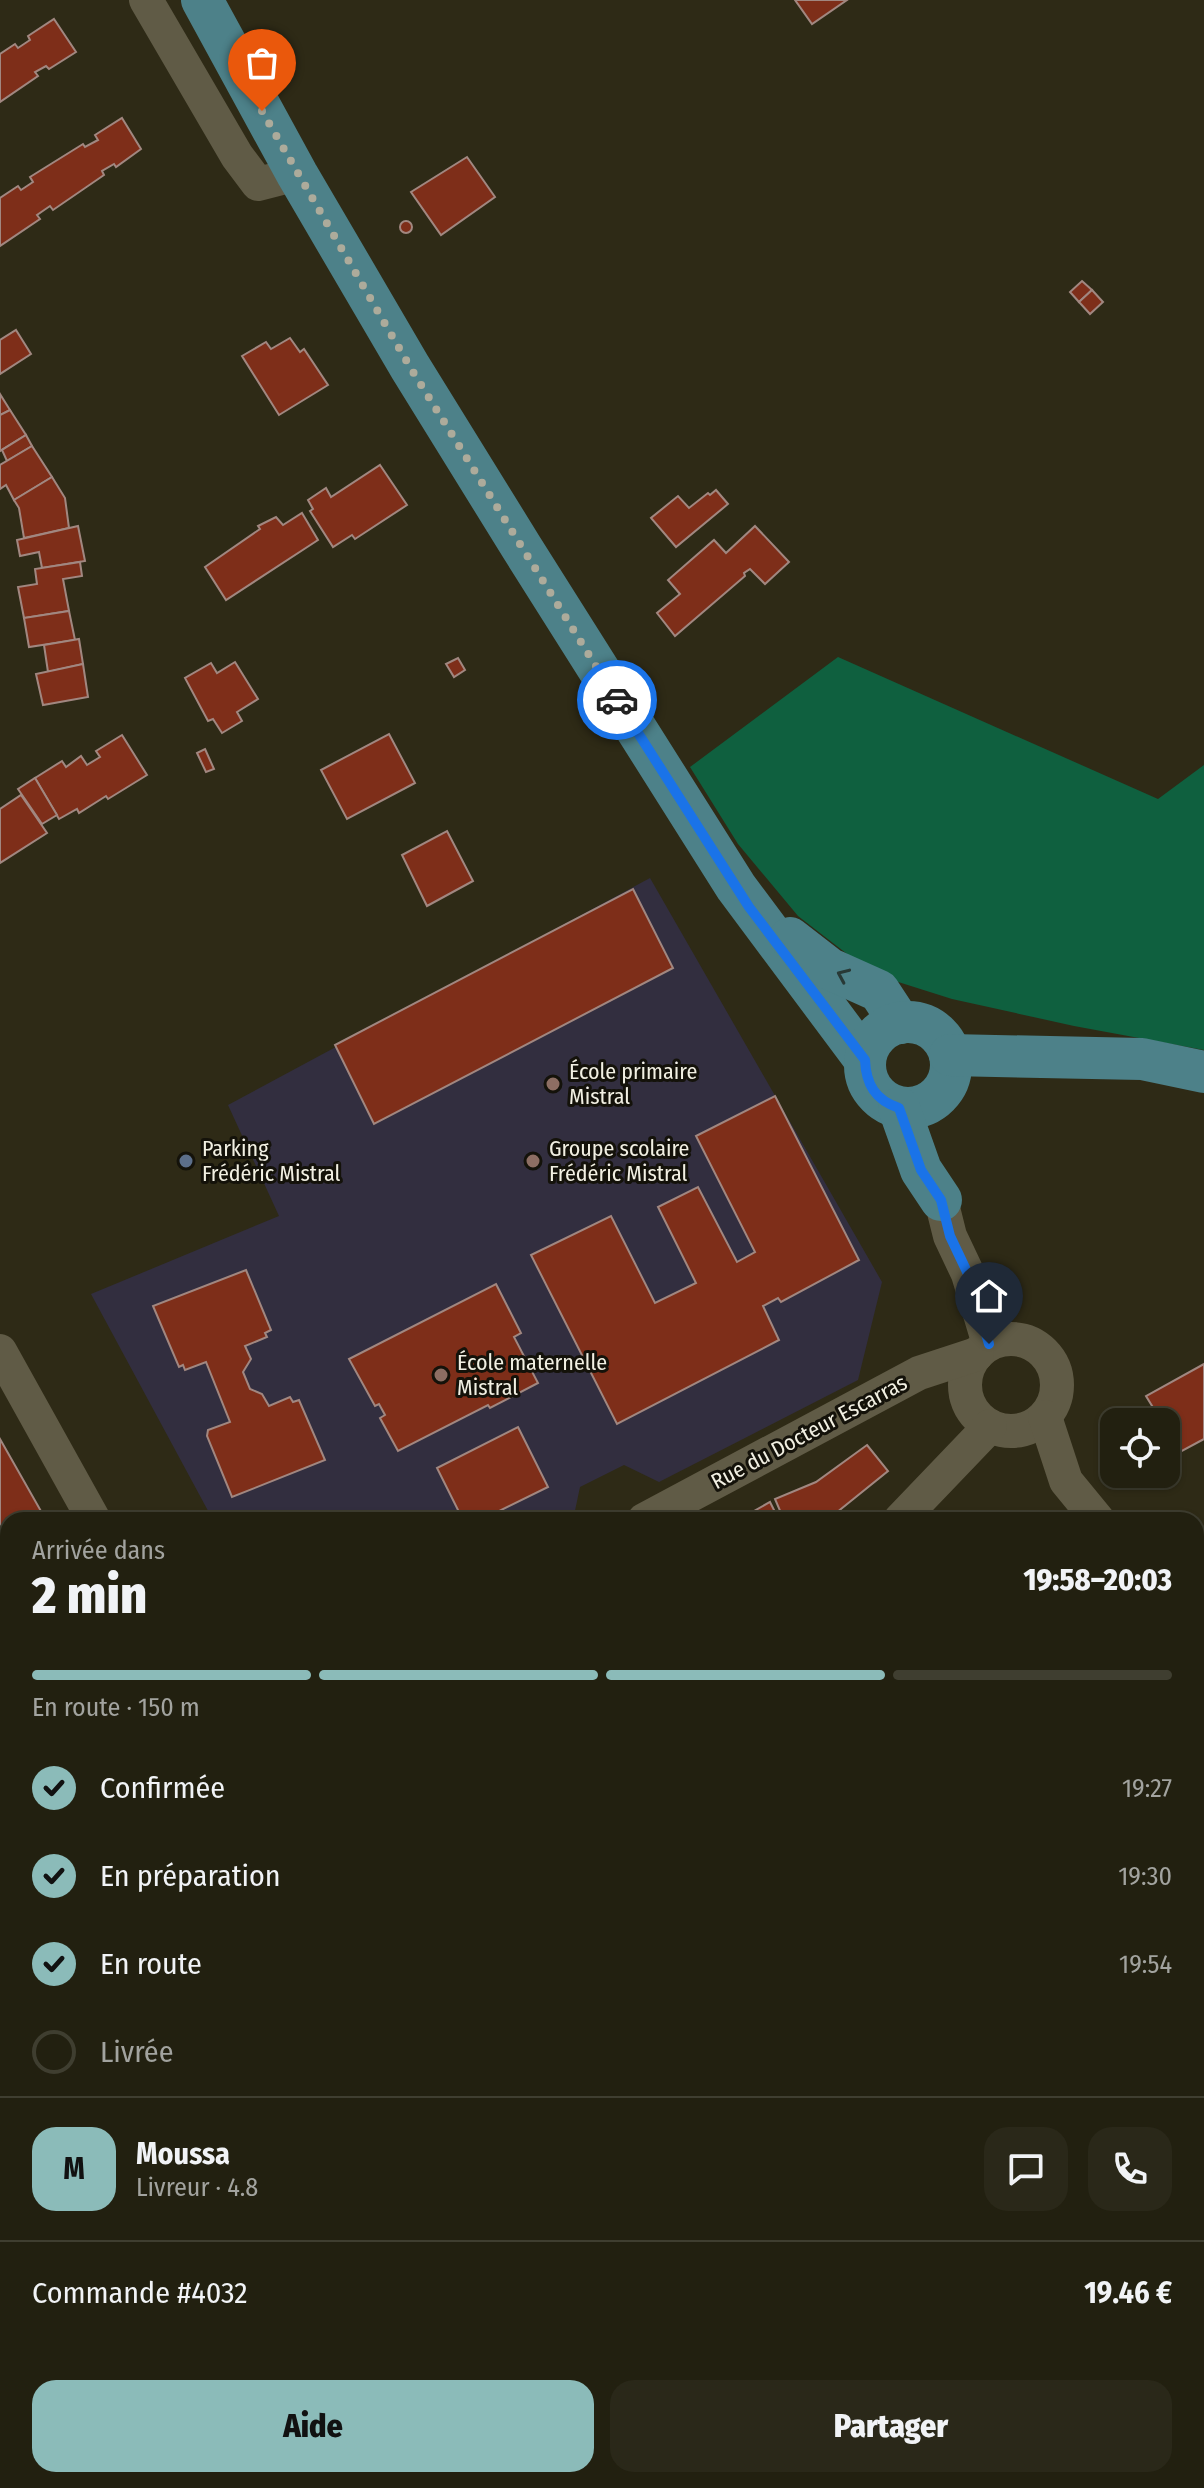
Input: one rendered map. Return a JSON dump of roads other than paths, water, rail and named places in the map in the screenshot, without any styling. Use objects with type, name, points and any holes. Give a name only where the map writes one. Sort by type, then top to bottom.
[{"type":"main road","points":[[202,0],[297,174],[410,367],[736,887],[865,1060]]},
{"type":"main road","points":[[736,887],[789,937],[830,969],[879,991],[900,1023]]},
{"type":"main road","points":[[913,1022],[934,1030],[943,1039],[950,1055],[951,1074],[938,1096],[917,1107],[899,1108],[885,1102],[871,1087],[865,1074],[869,1046],[888,1026],[900,1023],[913,1022]]},
{"type":"main road","points":[[950,1055],[1142,1059],[1204,1072]]},
{"type":"main road","points":[[899,1108],[921,1170],[941,1200]]},
{"type":"street","points":[[146,0],[237,156],[258,184],[297,174]]},
{"type":"street","points":[[941,1200],[950,1236],[968,1274],[983,1349]]},
{"type":"street","points":[[1004,1339],[1020,1339],[1046,1353],[1057,1380],[1057,1394],[1045,1417],[1021,1430],[1008,1431],[990,1426],[975,1414],[966,1393],[969,1367],[983,1349],[1004,1339]]},
{"type":"street","name":"Rue du Docteur Escarras","points":[[659,1512],[919,1373],[983,1349]]},
{"type":"street","points":[[0,1351],[90,1512]]},
{"type":"street","points":[[1045,1417],[1066,1481],[1091,1512]]},
{"type":"street","points":[[908,1512],[990,1426]]},
{"type":"place","name":"École primaire Mistral","points":[[553,1084]]},
{"type":"place","name":"Parking Frédéric Mistral","points":[[186,1161]]},
{"type":"place","name":"Groupe scolaire Frédéric Mistral","points":[[533,1161]]},
{"type":"place","name":"École maternelle Mistral","points":[[441,1375]]}]
